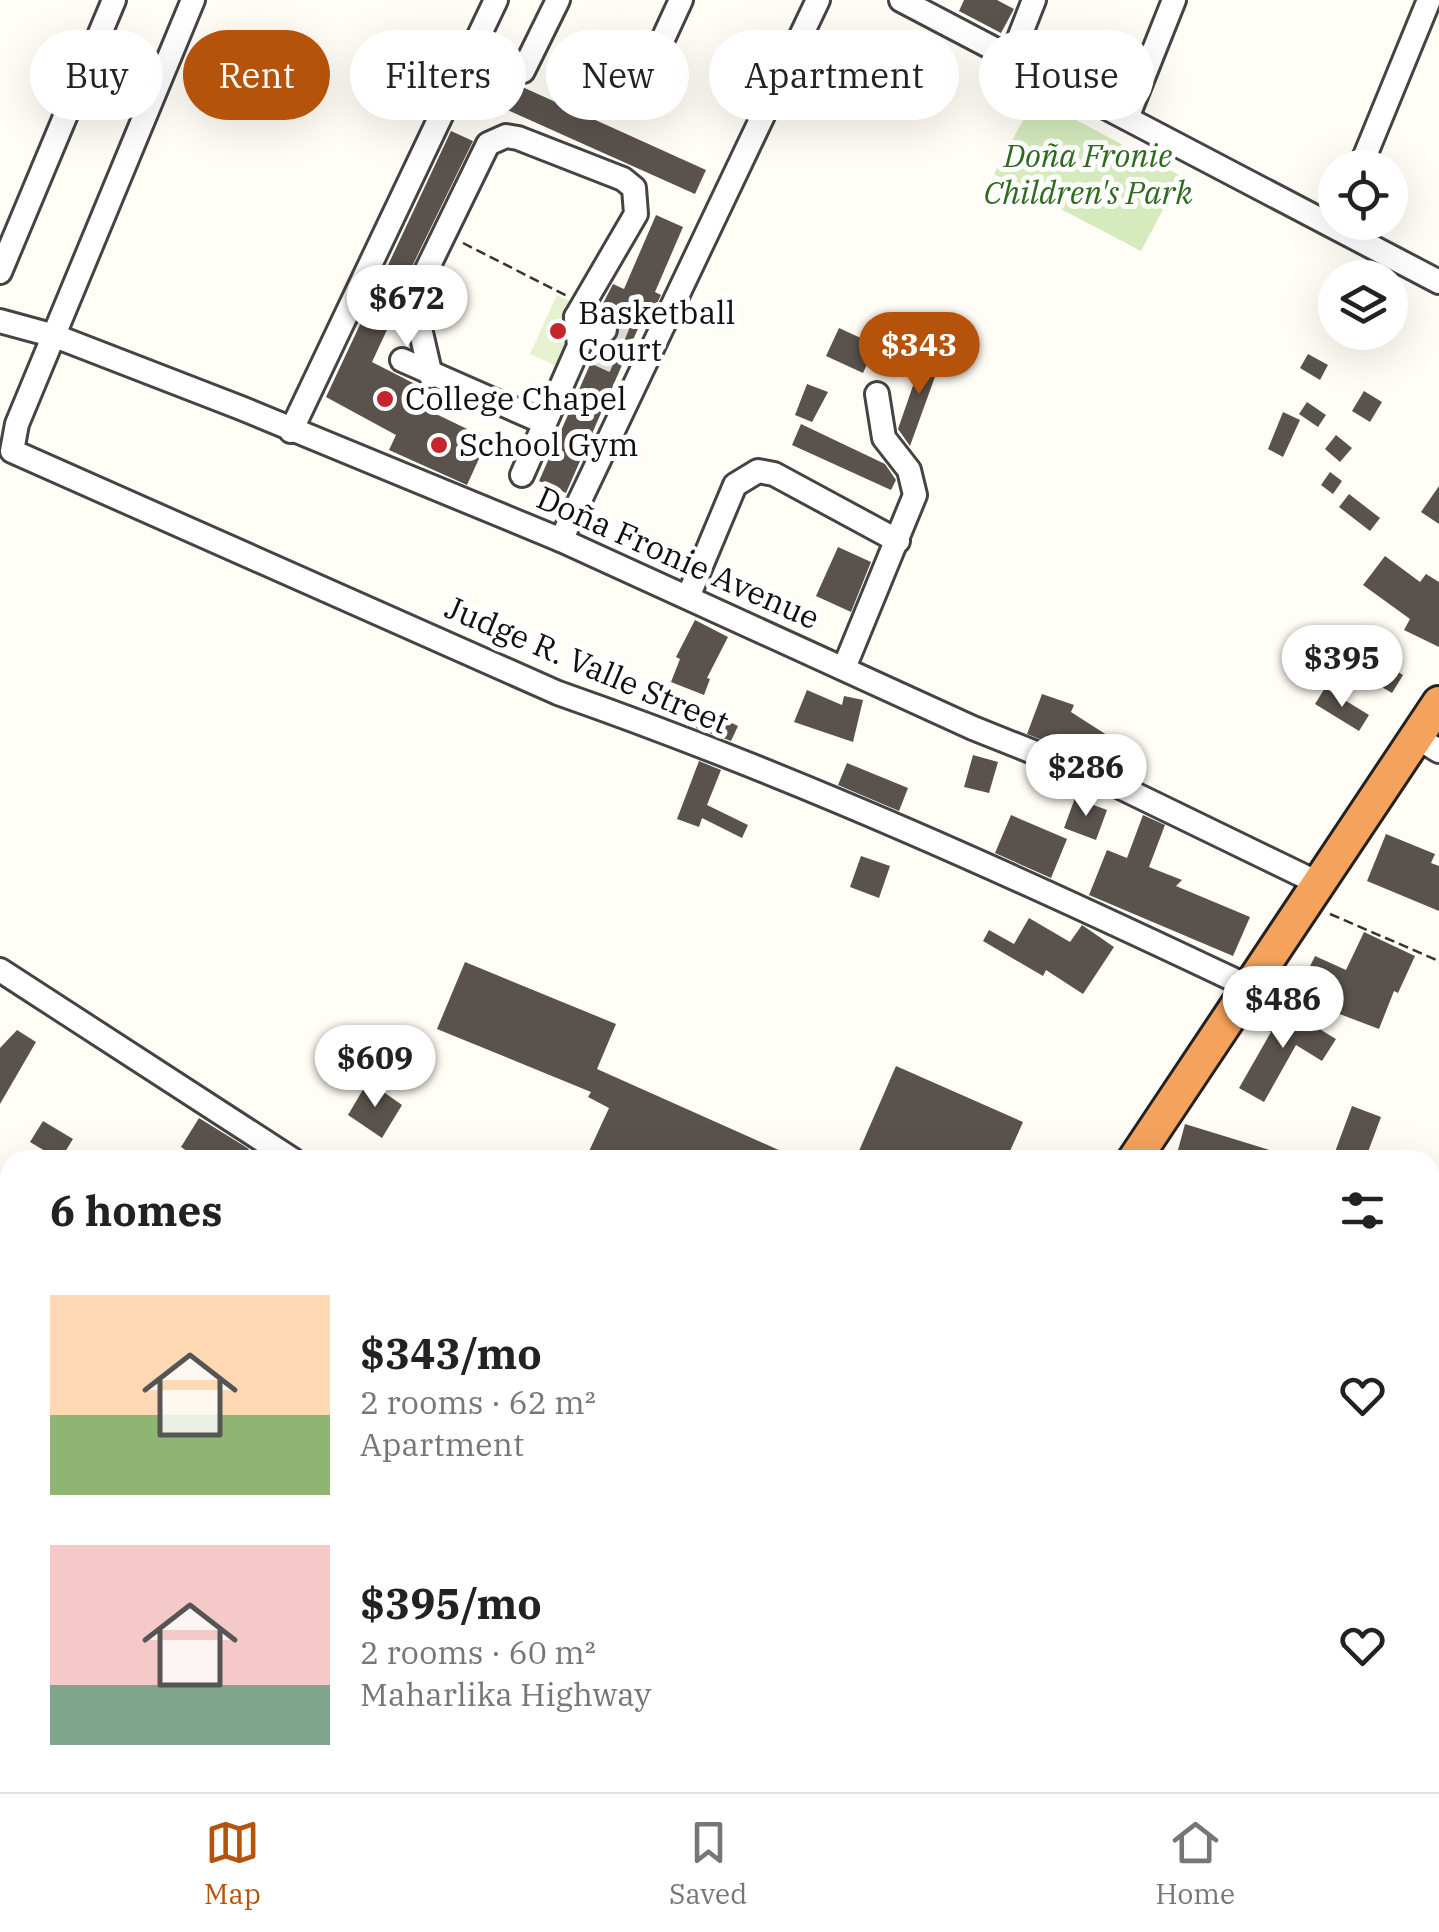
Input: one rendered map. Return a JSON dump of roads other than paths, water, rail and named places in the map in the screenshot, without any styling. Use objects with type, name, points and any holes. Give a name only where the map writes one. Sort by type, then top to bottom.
[{"type":"highway","points":[[1141,1150],[1312,893],[1428,744],[1439,702]]},
{"type":"street","points":[[0,272],[10,212],[114,0]]},
{"type":"street","points":[[55,336],[193,0]]},
{"type":"street","points":[[291,432],[496,0]]},
{"type":"street","points":[[526,65],[558,0]]},
{"type":"street","points":[[667,30],[681,0]]},
{"type":"street","points":[[561,540],[641,345],[818,0]]},
{"type":"street","points":[[901,0],[979,39]]},
{"type":"street","points":[[1022,30],[1034,0]]},
{"type":"street","points":[[1154,50],[1174,0]]},
{"type":"street","points":[[1367,150],[1429,0]]},
{"type":"street","points":[[1131,120],[1318,214]]},
{"type":"street","points":[[432,376],[412,305],[482,150],[496,139],[518,138],[622,179],[634,188],[636,214],[580,311],[587,350],[542,422],[522,475]]},
{"type":"street","points":[[1365,240],[1439,282]]},
{"type":"street","points":[[580,311],[605,330]]},
{"type":"street","name":"Doña Fronie Avenue","points":[[0,321],[55,336],[561,540],[973,728],[1118,786],[1312,893]]},
{"type":"street","name":"Judge R. Valle Street","points":[[55,336],[12,441],[12,450],[22,458],[558,693],[644,723],[824,798],[1249,988]]},
{"type":"street","points":[[402,360],[542,422]]},
{"type":"street","points":[[844,668],[915,495],[915,482],[884,438],[877,394]]},
{"type":"street","points":[[688,597],[735,485],[758,471],[774,474],[898,541]]},
{"type":"street","points":[[0,970],[279,1150]]},
{"type":"tunnel","points":[[605,330],[632,341]]},
{"type":"tunnel","points":[[594,353],[621,365]]},
{"type":"place","name":"Basketball Court","points":[[558,331]]},
{"type":"place","name":"College Chapel","points":[[385,399]]},
{"type":"place","name":"School Gym","points":[[439,445]]},
{"type":"park label","name":"Doña Fronie Children's Park","points":[[1088,174]]}]
